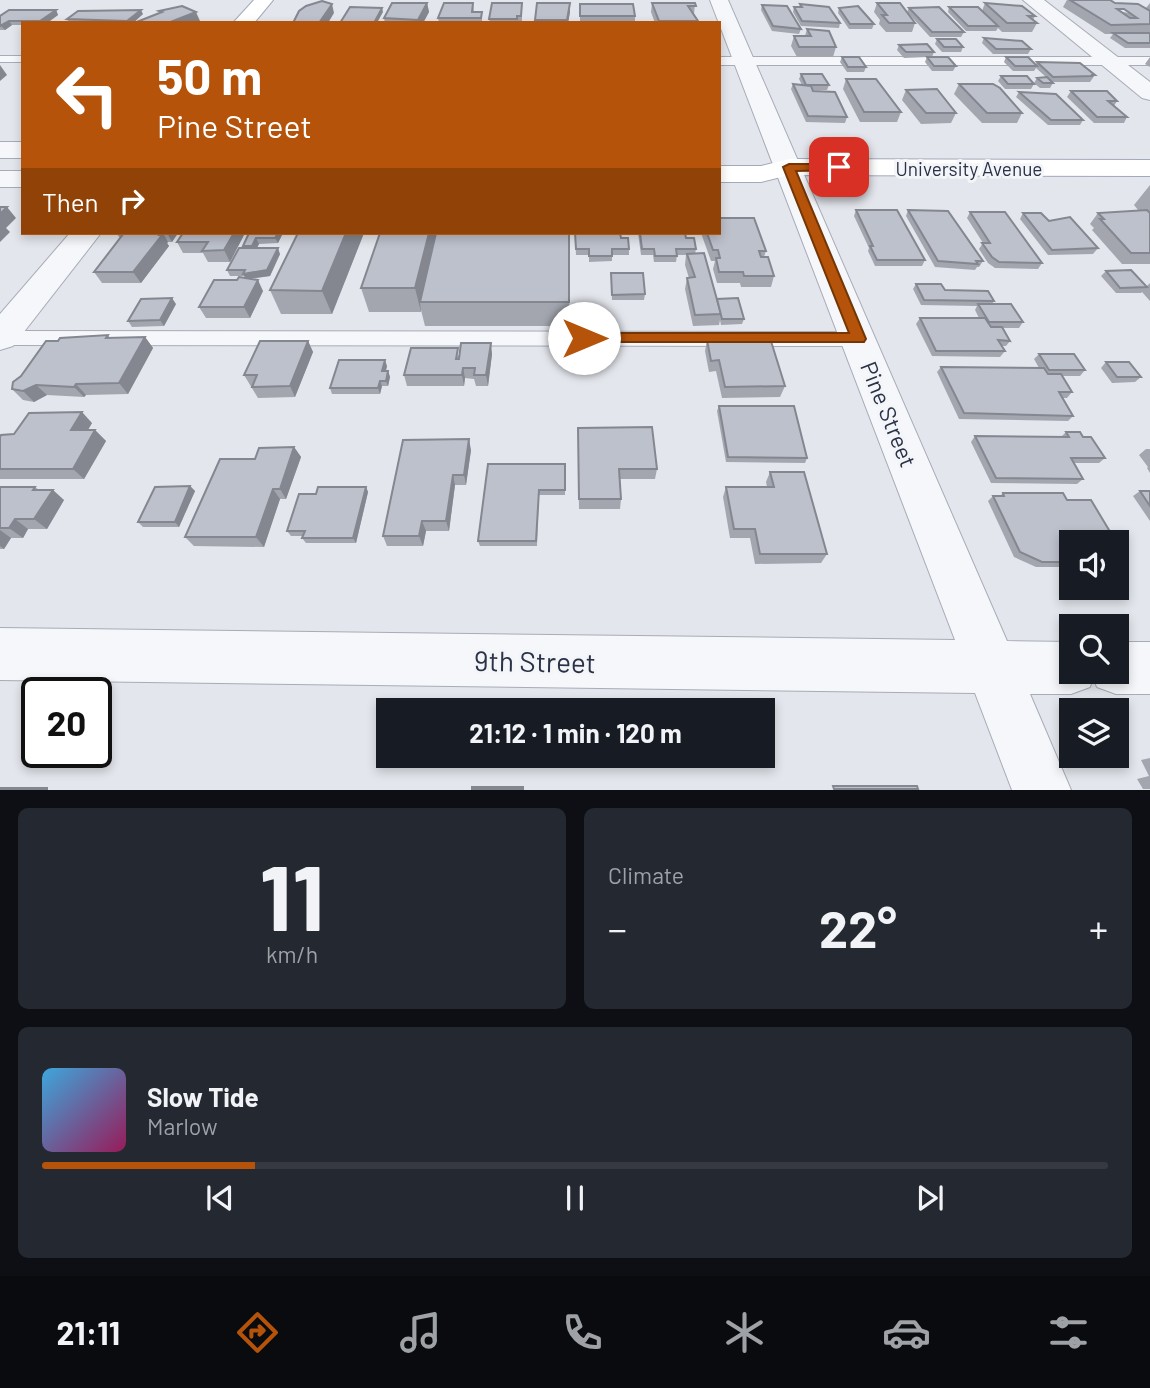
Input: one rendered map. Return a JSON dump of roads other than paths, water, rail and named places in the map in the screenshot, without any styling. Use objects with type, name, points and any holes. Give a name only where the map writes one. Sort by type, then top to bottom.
[{"type":"main road","points":[[245,21],[264,0]]},
{"type":"main road","points":[[263,21],[279,0]]},
{"type":"main road","name":"University Avenue","points":[[721,157],[755,157],[789,167]]},
{"type":"main road","name":"University Avenue","points":[[721,174],[761,174],[789,167],[1150,168]]},
{"type":"street","name":"Pine Street","points":[[719,0],[1042,789]]},
{"type":"street","points":[[1032,0],[1150,93]]},
{"type":"street","points":[[0,150],[21,150]]},
{"type":"street","points":[[0,179],[21,179]]},
{"type":"street","points":[[0,337],[84,235]]},
{"type":"street","name":"9th Street","points":[[0,654],[1059,668]]},
{"type":"street","points":[[1129,668],[1150,668]]},
{"type":"lane","points":[[0,59],[21,59]]},
{"type":"lane","points":[[721,61],[1150,61]]},
{"type":"lane","points":[[0,337],[859,339]]}]
